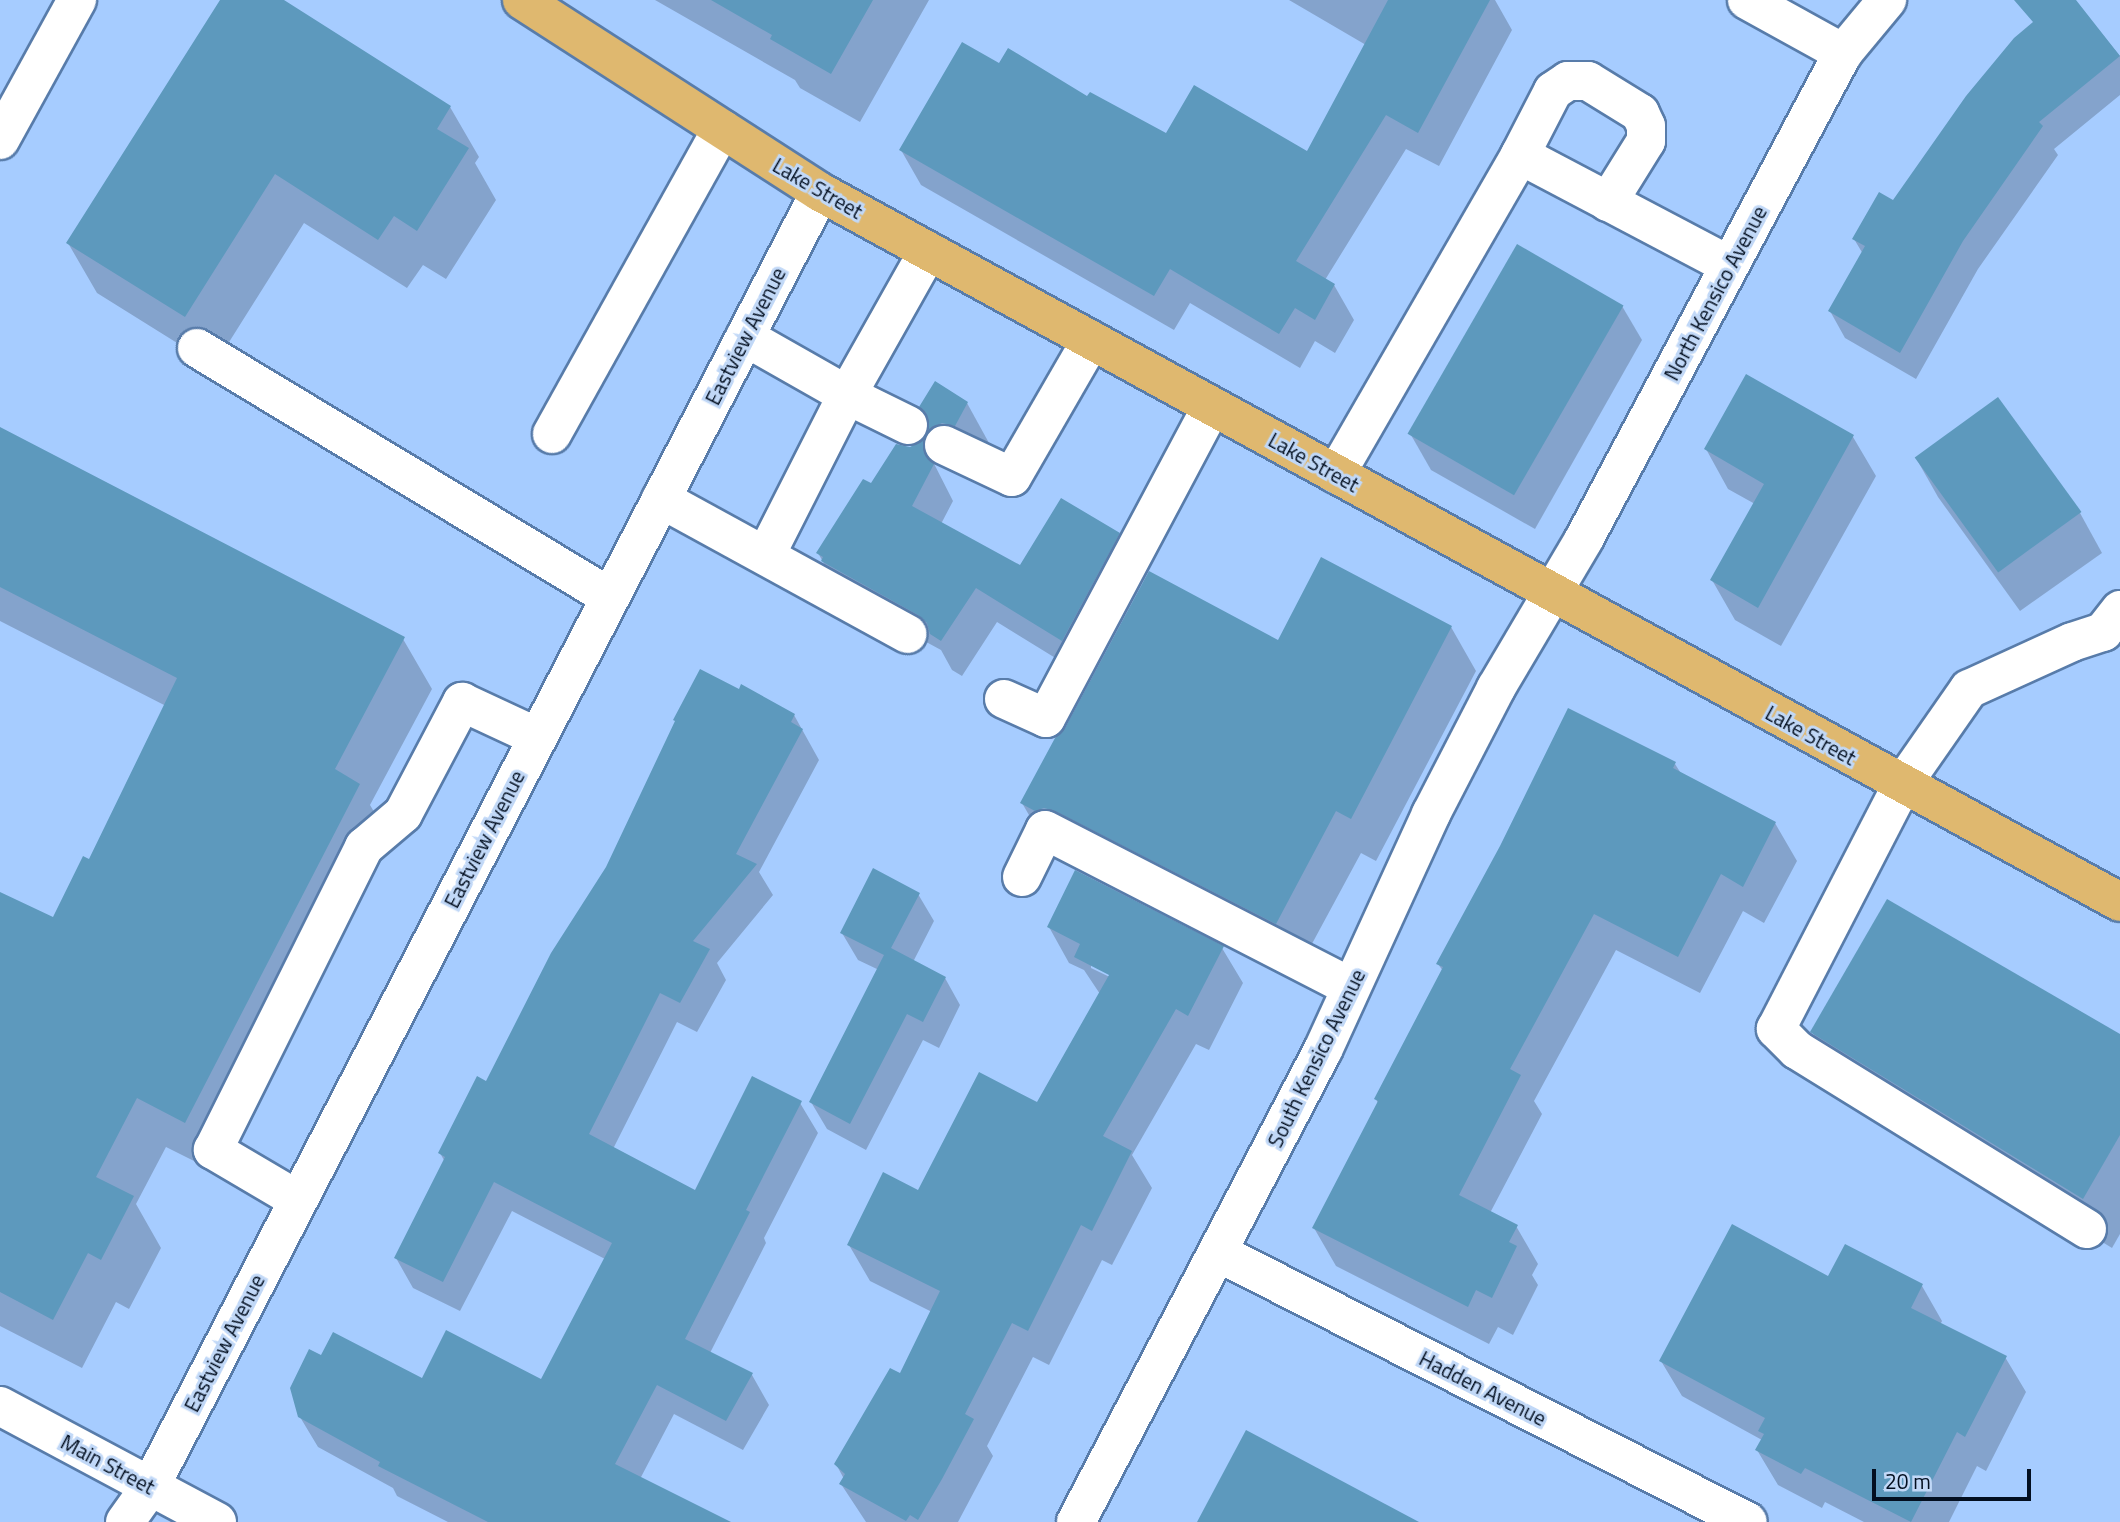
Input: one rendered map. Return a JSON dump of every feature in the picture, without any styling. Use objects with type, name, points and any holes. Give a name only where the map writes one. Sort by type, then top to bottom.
[{"type":"main road","name":"Lake Street","points":[[522,0],[820,192],[2120,902]]},
{"type":"street","points":[[0,140],[77,0]]},
{"type":"street","points":[[1747,0],[1843,53]]},
{"type":"street","name":"North Kensico Avenue","points":[[1554,594],[1843,53],[1887,0]]},
{"type":"street","points":[[1336,474],[1520,155],[1553,91],[1568,81],[1588,81],[1640,113],[1646,126],[1646,141],[1608,202]]},
{"type":"street","points":[[552,434],[722,129]]},
{"type":"street","points":[[1520,155],[1729,265]]},
{"type":"street","name":"Eastview Avenue","points":[[125,1522],[147,1504],[298,1200],[820,192]]},
{"type":"street","points":[[766,555],[847,395],[928,251]]},
{"type":"street","points":[[745,337],[847,395],[908,425]]},
{"type":"street","points":[[944,445],[1012,477],[1091,340]]},
{"type":"street","points":[[197,348],[611,597]]},
{"type":"street","points":[[1004,699],[1046,718],[1212,406]]},
{"type":"street","points":[[661,499],[908,634]]},
{"type":"street","name":"South Kensico Avenue","points":[[1076,1522],[1323,1050],[1431,814],[1472,734],[1496,688],[1554,594]]},
{"type":"street","points":[[2087,1228],[1797,1050],[1776,1029],[1902,785],[1969,689],[2072,642],[2103,632],[2120,610]]},
{"type":"street","points":[[298,1200],[213,1150],[364,847],[403,814],[461,702],[537,737]]},
{"type":"street","points":[[1022,877],[1045,831],[1351,987]]},
{"type":"street","name":"Hadden Avenue","points":[[1219,1253],[1748,1522]]},
{"type":"street","name":"Main Street","points":[[0,1406],[147,1504],[217,1522]]},
{"type":"building","points":[[220,0],[284,0],[451,106],[437,129],[469,148],[417,231],[394,216],[378,240],[275,174],[185,317],[66,243]]},
{"type":"building","points":[[711,0],[873,0],[831,74],[770,39],[772,35]]},
{"type":"building","points":[[1388,0],[1490,0],[1418,133],[1386,115],[1296,261],[1335,284],[1315,320],[1295,308],[1279,334],[1170,269],[1154,296],[899,150],[962,42],[999,63],[1008,48],[1087,96],[1090,92],[1166,133],[1194,85],[1307,151]]},
{"type":"building","points":[[2014,0],[2076,0],[2120,56],[2039,122],[2043,126],[1963,241],[1900,353],[1828,311],[1865,246],[1852,239],[1879,192],[1893,200],[1966,96],[2014,38],[2033,22]]},
{"type":"building","points":[[1517,244],[1624,306],[1514,495],[1408,434]]},
{"type":"building","points":[[1746,374],[1854,435],[1758,608],[1710,580],[1764,484],[1704,449]]},
{"type":"building","points":[[935,381],[968,402],[955,426],[942,423],[929,430],[926,413],[919,407]]},
{"type":"building","points":[[1998,397],[2081,512],[1998,572],[1915,458]]},
{"type":"building","points":[[0,427],[405,637],[335,769],[360,784],[185,1123],[137,1098],[96,1177],[134,1196],[101,1260],[88,1253],[53,1320],[0,1292],[0,892],[53,917],[83,856],[89,859],[177,678],[0,587]]},
{"type":"building","points":[[923,440],[926,457],[934,464],[912,506],[1020,565],[1061,498],[1120,533],[1062,641],[976,588],[941,641],[930,634],[927,623],[918,615],[821,561],[823,557],[816,553],[863,479],[871,483],[896,444],[910,447]]},
{"type":"building","points":[[1321,557],[1452,626],[1351,819],[1336,811],[1276,924],[1055,811],[1044,808],[1035,811],[1020,803],[1055,738],[1065,728],[1149,571],[1278,640]]},
{"type":"building","points":[[700,669],[739,689],[741,684],[795,714],[791,722],[803,729],[736,854],[757,864],[693,941],[710,949],[680,1003],[660,993],[589,1134],[695,1190],[752,1076],[802,1101],[746,1210],[750,1212],[685,1339],[753,1373],[726,1421],[657,1385],[615,1464],[731,1522],[488,1522],[378,1466],[380,1462],[298,1417],[290,1388],[309,1349],[321,1355],[333,1332],[422,1378],[446,1330],[541,1379],[612,1243],[494,1182],[443,1282],[394,1258],[445,1157],[438,1153],[477,1076],[486,1081],[551,953],[606,867],[675,721],[673,720]]},
{"type":"building","points":[[1568,708],[1676,762],[1673,768],[1776,822],[1743,887],[1721,874],[1678,957],[1594,914],[1510,1069],[1521,1075],[1459,1195],[1518,1225],[1509,1242],[1517,1246],[1492,1298],[1476,1290],[1468,1307],[1312,1228],[1378,1101],[1374,1099],[1443,967],[1436,964],[1500,846]]},
{"type":"building","points":[[873,868],[920,893],[891,948],[946,977],[923,1022],[907,1014],[850,1124],[809,1102],[884,955],[840,933]]},
{"type":"building","points":[[1075,870],[1224,946],[1188,1016],[1176,1009],[1103,1136],[1132,1151],[1092,1231],[1081,1225],[1028,1331],[1012,1323],[965,1414],[974,1419],[942,1479],[918,1520],[910,1515],[906,1521],[839,1484],[845,1474],[834,1464],[890,1368],[900,1373],[940,1291],[847,1245],[883,1172],[918,1190],[979,1072],[1037,1102],[1109,975],[1074,957],[1080,944],[1047,927]]},
{"type":"building","points":[[1887,899],[2120,1034],[2120,1135],[2083,1199],[1810,1032]]},
{"type":"building","points":[[1732,1224],[1828,1276],[1845,1244],[1923,1284],[1911,1308],[2007,1356],[1965,1437],[1957,1432],[1911,1522],[1805,1468],[1801,1474],[1755,1450],[1764,1434],[1758,1431],[1765,1418],[1659,1361]]},
{"type":"building","points":[[1246,1430],[1419,1522],[1197,1522]]}]
